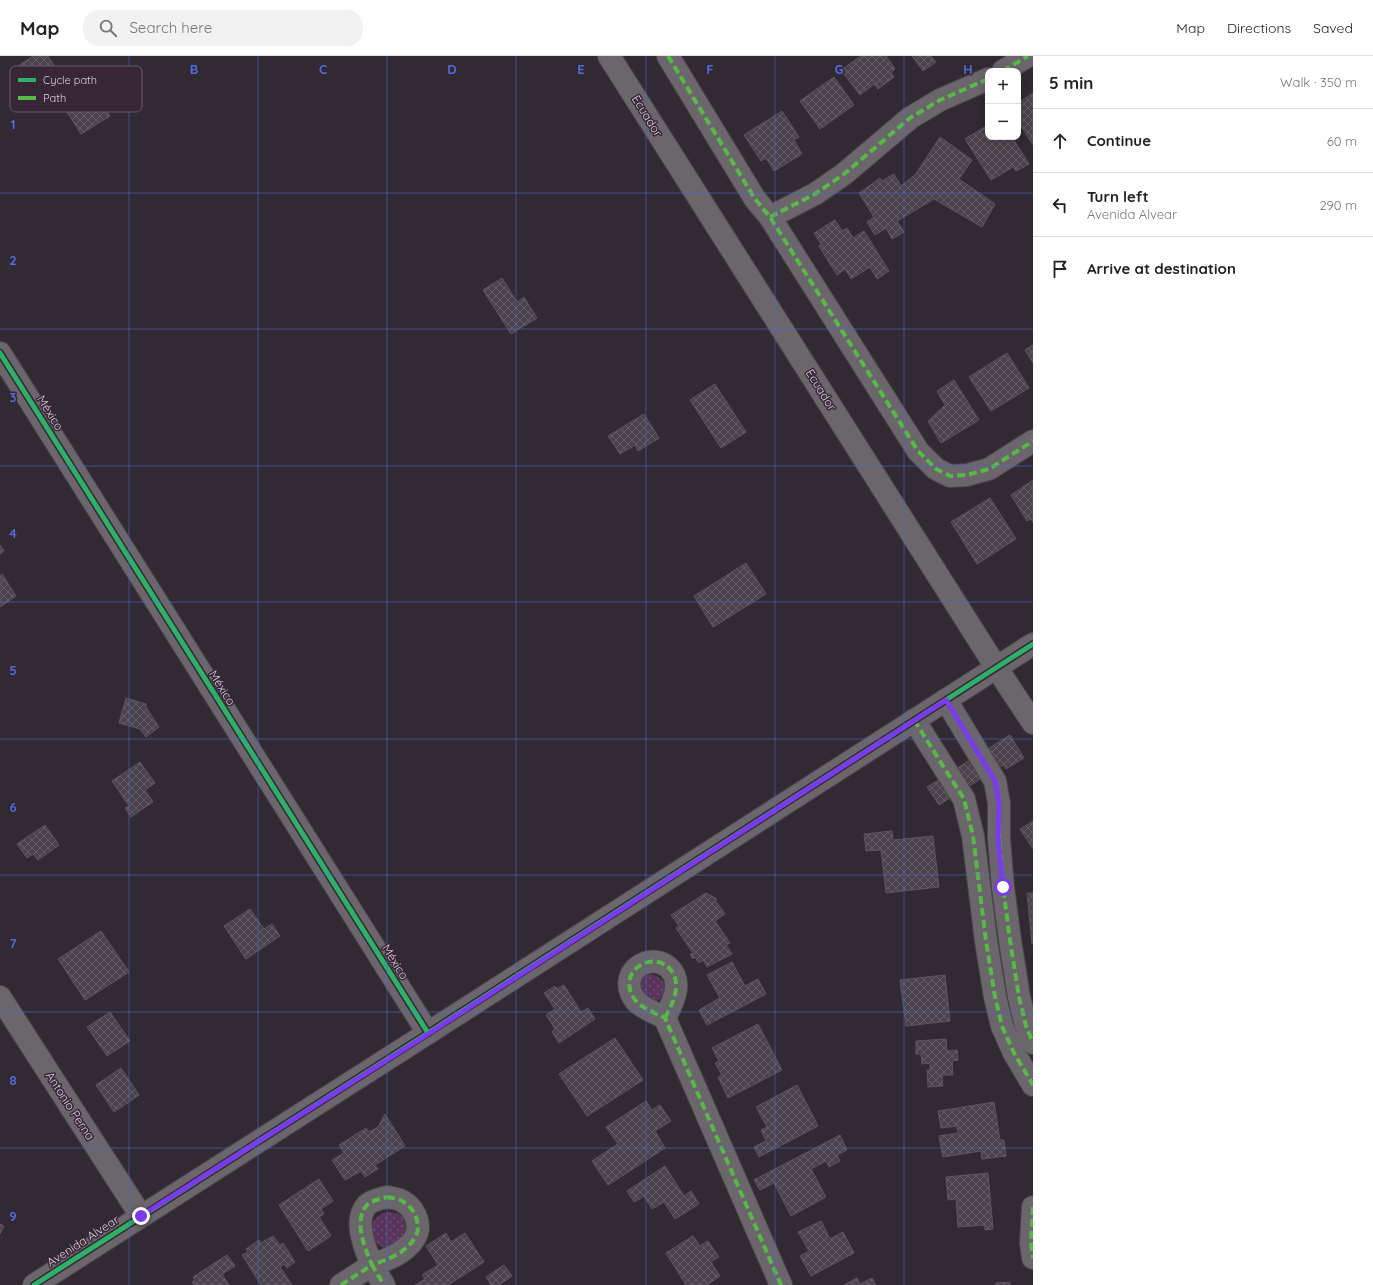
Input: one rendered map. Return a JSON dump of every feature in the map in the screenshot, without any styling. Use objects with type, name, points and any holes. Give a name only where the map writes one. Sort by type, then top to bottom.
[{"type":"street","name":"Ecuador","points":[[609,56],[1033,723]]},
{"type":"street","points":[[668,56],[755,199],[770,217],[918,451],[936,469],[950,476],[967,475],[989,469],[1033,442]]},
{"type":"street","points":[[1008,68],[1028,56]]},
{"type":"street","points":[[770,217],[815,194],[844,174],[910,118],[940,100],[985,80]]},
{"type":"street","name":"México","points":[[0,353],[7,379],[428,1034]]},
{"type":"street","name":"Avenida Alvear","points":[[34,1285],[428,1034],[1033,644]]},
{"type":"street","points":[[946,700],[995,781],[999,803],[998,840],[1010,940],[1019,997],[1026,1026],[1033,1043]]},
{"type":"street","points":[[914,720],[964,799],[973,836],[986,941],[1002,1026],[1014,1053],[1033,1085]]},
{"type":"street","name":"Antonio Perna","points":[[0,997],[141,1216]]},
{"type":"street","points":[[665,1018],[781,1285]]},
{"type":"street","points":[[1033,1207],[1031,1243],[1033,1258]]},
{"type":"street","points":[[341,1285],[372,1265],[384,1285]]},
{"type":"shaded area","points":[[651,974],[657,976],[661,980],[665,988],[662,997],[652,1003],[637,985],[642,977]]},
{"type":"shaded area","points":[[387,1212],[393,1212],[404,1218],[408,1235],[389,1249],[381,1247],[376,1242],[372,1237],[371,1231],[371,1225],[374,1220]]},
{"type":"building","points":[[33,56],[48,56],[54,66],[18,66]]},
{"type":"building","points":[[861,56],[886,56],[895,69],[891,73],[894,77],[878,89],[874,84],[860,95],[841,70]]},
{"type":"building","points":[[912,56],[931,56],[936,62],[923,71]]},
{"type":"building","points":[[834,77],[854,105],[820,129],[800,101]]},
{"type":"building","points":[[1033,93],[1033,145],[1021,126],[1021,101]]},
{"type":"building","points":[[782,111],[799,137],[794,140],[802,154],[774,171],[766,158],[761,161],[744,135]]},
{"type":"building","points":[[67,112],[107,112],[110,116],[81,134]]},
{"type":"building","points":[[985,127],[985,140],[1014,140],[1029,164],[1016,171],[1013,167],[991,180],[965,139]]},
{"type":"building","points":[[940,137],[972,160],[959,179],[995,204],[982,227],[934,199],[897,221],[904,232],[892,239],[886,228],[875,235],[867,222],[874,217],[859,193],[880,178],[882,181],[894,174],[901,186],[915,175]]},
{"type":"building","points":[[835,220],[842,231],[847,228],[853,238],[864,231],[889,271],[877,279],[870,267],[851,279],[845,269],[837,275],[819,246],[821,244],[814,233]]},
{"type":"building","points":[[502,278],[517,302],[524,297],[537,318],[511,334],[483,290]]},
{"type":"building","points":[[1033,345],[1033,363],[1025,350]]},
{"type":"building","points":[[1007,353],[1029,388],[991,411],[969,377]]},
{"type":"building","points":[[954,380],[979,420],[941,443],[928,421],[945,405],[937,391]]},
{"type":"building","points":[[715,384],[746,432],[721,448],[690,400]]},
{"type":"building","points":[[644,414],[659,438],[638,451],[635,445],[620,454],[608,436]]},
{"type":"building","points":[[1033,480],[1033,522],[1031,519],[1027,521],[1011,495]]},
{"type":"building","points":[[990,498],[1016,539],[977,564],[951,522]]},
{"type":"building","points":[[0,545],[4,551],[0,554]]},
{"type":"building","points":[[746,563],[766,594],[713,627],[694,596]]},
{"type":"building","points":[[2,574],[16,596],[0,607],[0,576]]},
{"type":"building","points":[[126,698],[146,704],[146,707],[159,727],[146,737],[140,729],[119,723]]},
{"type":"building","points":[[1010,735],[1024,758],[1006,769],[1003,765],[939,805],[927,787]]},
{"type":"building","points":[[140,762],[155,783],[145,790],[153,802],[131,817],[125,808],[129,806],[112,781]]},
{"type":"building","points":[[1033,821],[1033,849],[1020,829]]},
{"type":"building","points":[[45,825],[59,845],[38,860],[33,854],[27,858],[17,844]]},
{"type":"building","points":[[892,831],[893,840],[933,836],[939,887],[886,893],[881,850],[866,851],[864,834]]},
{"type":"building","points":[[706,893],[717,899],[715,900],[725,914],[715,921],[730,943],[726,945],[732,954],[707,967],[703,960],[699,963],[695,957],[693,959],[690,954],[693,953],[676,928],[679,926],[671,915]]},
{"type":"building","points":[[1027,893],[1033,893],[1033,944],[1032,944]]},
{"type":"building","points":[[250,909],[264,929],[272,924],[280,936],[246,959],[224,926]]},
{"type":"building","points":[[101,931],[129,972],[85,1000],[58,959]]},
{"type":"building","points":[[732,962],[745,986],[758,979],[766,994],[707,1025],[699,1010],[720,998],[707,975]]},
{"type":"building","points":[[945,975],[950,1021],[906,1026],[900,980]]},
{"type":"building","points":[[564,985],[581,1012],[588,1008],[595,1019],[559,1043],[552,1032],[555,1029],[546,1015],[555,1009],[544,993],[555,986],[557,989]]},
{"type":"building","points":[[110,1012],[130,1041],[107,1056],[87,1027]]},
{"type":"building","points":[[758,1024],[782,1070],[728,1098],[718,1077],[722,1075],[715,1063],[719,1061],[712,1048]]},
{"type":"building","points":[[615,1038],[643,1080],[587,1116],[559,1074]]},
{"type":"building","points":[[946,1039],[947,1051],[957,1050],[958,1060],[952,1061],[953,1075],[942,1075],[943,1086],[928,1087],[927,1070],[930,1070],[930,1063],[922,1064],[921,1054],[916,1054],[916,1041]]},
{"type":"building","points":[[121,1068],[139,1095],[114,1112],[96,1085]]},
{"type":"building","points":[[797,1085],[818,1126],[759,1157],[754,1147],[766,1141],[761,1130],[767,1127],[756,1107]]},
{"type":"building","points":[[646,1101],[652,1110],[660,1105],[671,1121],[655,1131],[665,1148],[608,1185],[592,1161],[618,1144],[606,1127]]},
{"type":"building","points":[[994,1102],[1000,1140],[1004,1140],[1006,1156],[982,1159],[981,1151],[943,1157],[939,1136],[958,1133],[957,1126],[941,1128],[938,1111]]},
{"type":"building","points":[[385,1114],[405,1146],[375,1165],[378,1169],[365,1177],[361,1171],[345,1180],[332,1160],[344,1153],[339,1145],[366,1128],[369,1132],[378,1127]]},
{"type":"building","points":[[840,1135],[847,1150],[837,1155],[840,1161],[829,1167],[826,1161],[811,1169],[826,1197],[791,1216],[774,1183],[760,1190],[754,1180]]},
{"type":"building","points":[[665,1166],[684,1196],[691,1191],[699,1204],[675,1219],[664,1202],[652,1209],[644,1196],[634,1202],[627,1191]]},
{"type":"building","points":[[988,1173],[993,1229],[985,1230],[984,1225],[958,1227],[956,1199],[948,1200],[946,1177]]},
{"type":"building","points":[[319,1179],[333,1201],[321,1209],[324,1214],[319,1217],[331,1236],[308,1251],[279,1205]]},
{"type":"building","points":[[821,1221],[830,1239],[843,1232],[854,1253],[811,1276],[800,1256],[809,1251],[798,1232]]},
{"type":"building","points":[[0,1224],[4,1226],[0,1234]]},
{"type":"building","points":[[446,1233],[451,1242],[465,1233],[484,1262],[448,1285],[415,1285],[425,1279],[422,1275],[438,1265],[426,1246]]},
{"type":"building","points":[[273,1236],[280,1245],[283,1243],[295,1262],[287,1268],[284,1264],[280,1267],[292,1285],[261,1285],[242,1255],[248,1252],[246,1249],[259,1240],[261,1243]]},
{"type":"building","points":[[693,1236],[700,1246],[708,1241],[719,1257],[711,1262],[720,1276],[707,1285],[686,1285],[666,1253]]},
{"type":"building","points":[[227,1255],[235,1266],[222,1274],[229,1285],[194,1285],[192,1282],[195,1280],[193,1277]]},
{"type":"building","points":[[504,1265],[512,1276],[499,1285],[491,1285],[486,1277]]},
{"type":"building","points":[[857,1278],[860,1284],[872,1278],[876,1285],[844,1285]]},
{"type":"building","points":[[1010,1282],[1010,1285],[996,1285],[996,1283]]},
{"type":"marked path","points":[[668,56],[755,199],[770,217],[918,451],[936,469],[950,476],[967,475],[989,469],[1033,441]]},
{"type":"marked path","points":[[1008,68],[1028,56]]},
{"type":"marked path","points":[[770,217],[815,194],[844,174],[910,118],[940,100],[985,80]]},
{"type":"marked path","points":[[946,700],[995,781],[999,803],[999,839],[1003,887],[1010,940],[1019,997],[1026,1026],[1033,1043]]},
{"type":"marked path","points":[[914,720],[964,799],[973,836],[986,941],[995,997],[1002,1026],[1014,1053],[1033,1085]]},
{"type":"marked path","points":[[665,1018],[672,1004],[676,989],[675,976],[672,971],[663,964],[658,962],[645,963],[639,966],[631,976],[629,987],[631,993],[638,1003],[648,1010],[665,1018],[781,1285]]},
{"type":"marked path","points":[[387,1197],[400,1200],[410,1207],[417,1219],[418,1230],[416,1236],[402,1251],[372,1265],[366,1251],[362,1235],[361,1218],[363,1211],[369,1203],[387,1197]]},
{"type":"marked path","points":[[1033,1207],[1031,1243],[1033,1258]]},
{"type":"marked path","points":[[341,1285],[372,1265],[384,1285]]},
{"type":"cycle path","points":[[0,353],[428,1033]]},
{"type":"cycle path","points":[[34,1285],[1033,644]]},
{"type":"route","points":[[141,1216],[428,1034],[946,700],[995,781],[999,803],[998,840],[1003,887]]}]
